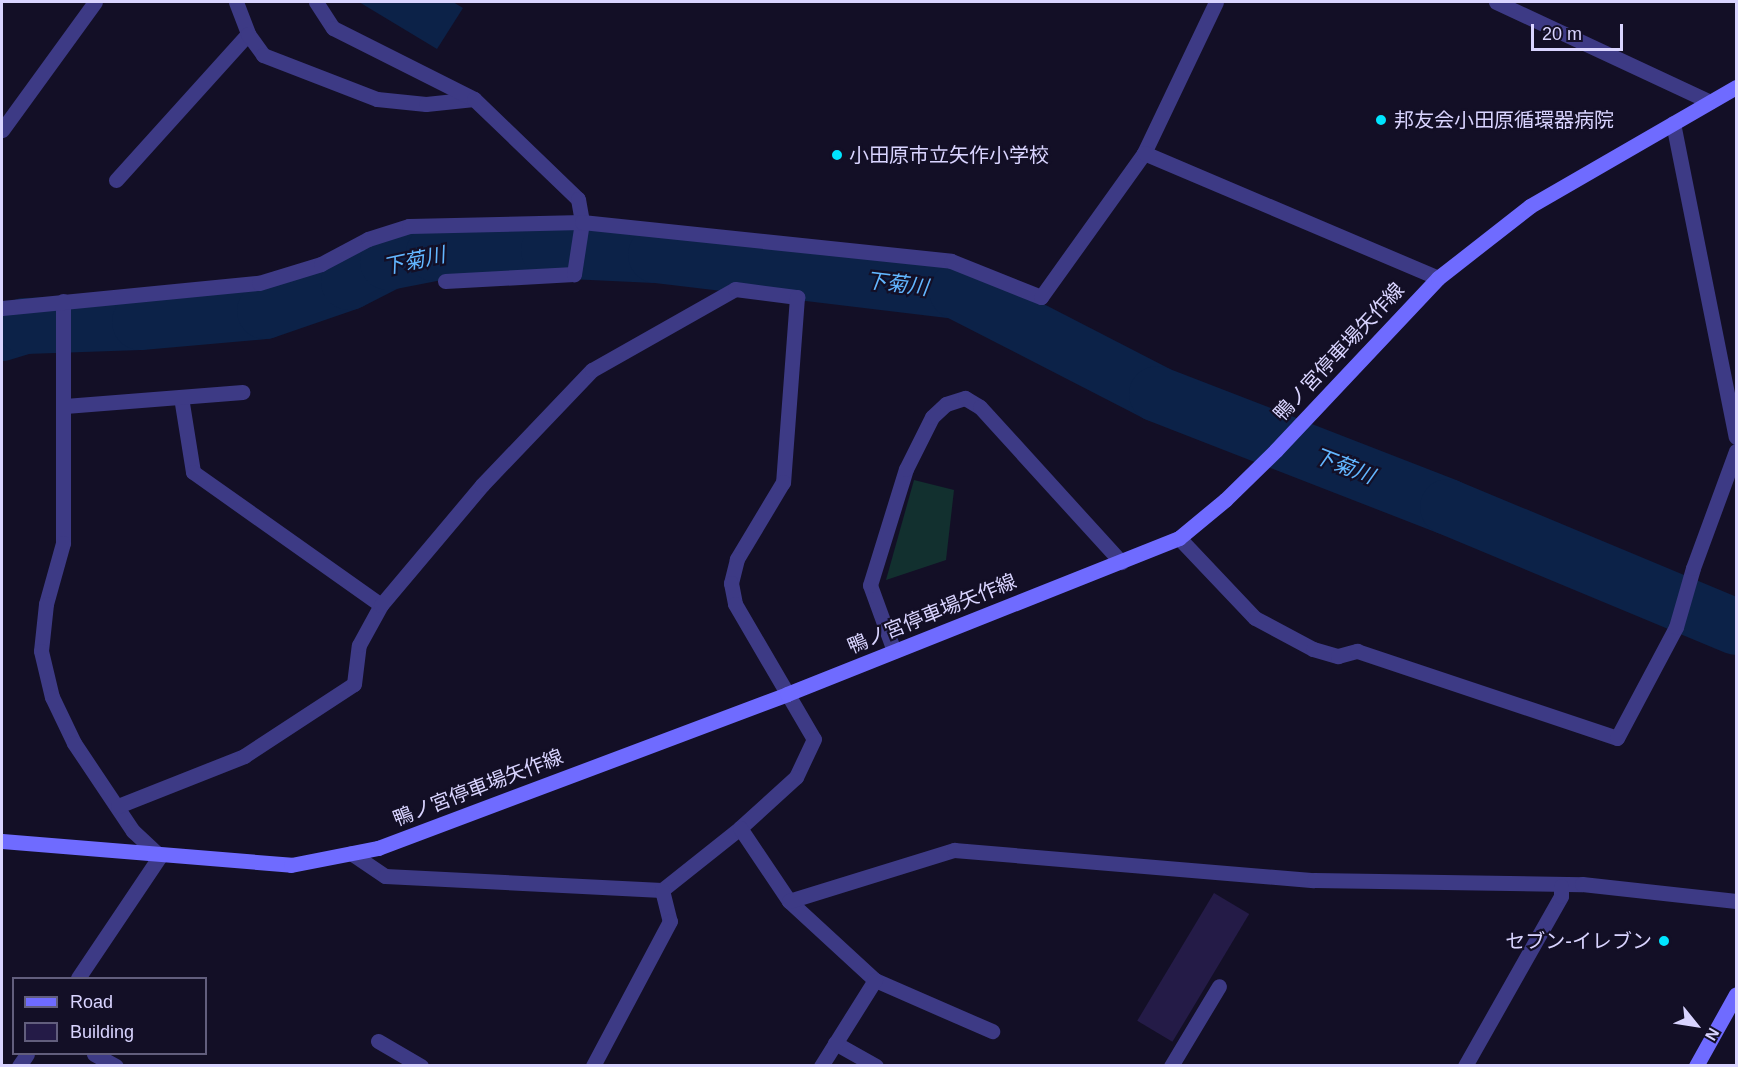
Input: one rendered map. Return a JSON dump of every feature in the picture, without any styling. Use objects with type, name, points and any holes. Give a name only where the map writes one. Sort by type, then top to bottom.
[{"type":"main road","name":"鴨ノ宮停車場矢作線","points":[[2,841],[160,856],[291,865],[378,848],[788,694],[1179,538],[1225,500],[1275,450],[1438,278],[1530,206],[1737,87]]},
{"type":"main road","points":[[1696,1065],[1737,994]]},
{"type":"street","points":[[2,130],[95,2]]},
{"type":"street","points":[[236,2],[248,34],[263,55],[377,99],[426,104],[474,99]]},
{"type":"street","points":[[316,2],[333,28],[474,99],[578,199],[582,222],[574,274],[446,281]]},
{"type":"street","points":[[2,308],[259,283],[321,264],[368,239],[409,226],[582,222],[951,261],[1041,297],[1144,153],[1216,2]]},
{"type":"street","points":[[1496,2],[1710,102]]},
{"type":"street","points":[[116,180],[248,34]]},
{"type":"street","points":[[1673,123],[1737,437]]},
{"type":"street","points":[[1144,153],[1438,278]]},
{"type":"street","points":[[118,806],[244,756],[354,684],[359,645],[381,605],[482,484],[592,370],[735,289],[797,297],[783,482],[737,559],[731,583],[735,604],[814,739],[796,777],[740,828],[662,890],[385,876],[351,853]]},
{"type":"street","points":[[63,301],[65,406],[63,543],[46,604],[41,651],[52,697],[74,743],[133,831],[160,856],[79,977]]},
{"type":"street","points":[[65,406],[242,392]]},
{"type":"street","points":[[181,397],[193,472],[381,605]]},
{"type":"street","points":[[894,651],[870,585],[906,469],[932,417],[946,404],[965,398],[980,407],[1121,562]]},
{"type":"street","points":[[1179,538],[1255,618],[1313,649],[1338,656],[1357,651],[1617,738],[1676,627],[1693,568],[1737,451]]},
{"type":"street","points":[[740,828],[789,901],[875,980],[992,1031]]},
{"type":"street","points":[[789,901],[954,849],[1314,880],[1582,884],[1737,901]]},
{"type":"street","points":[[1465,1065],[1556,906],[1562,885]]},
{"type":"street","points":[[593,1065],[670,921],[662,890]]},
{"type":"street","points":[[821,1065],[875,980]]},
{"type":"street","points":[[1171,1065],[1219,986]]},
{"type":"street","points":[[378,1041],[421,1065]]},
{"type":"street","points":[[836,1042],[876,1065]]},
{"type":"street","points":[[98,1055],[116,1065]]},
{"type":"green space","points":[[914,480],[954,490],[946,560],[886,580]]},
{"type":"water","points":[[359,2],[453,2],[463,8],[437,49]]},
{"type":"building","points":[[1214,893],[1249,914],[1172,1042],[1137,1021]]},
{"type":"waterway","name":"下菊川","points":[[2,333],[25,326],[140,322],[265,311],[349,282],[388,262],[434,253],[549,250],[656,255],[957,291],[1157,394],[1448,507],[1736,627]]},
{"type":"place","name":"邦友会小田原循環器病院","points":[[1381,120]]},
{"type":"place","name":"小田原市立矢作小学校","points":[[837,155]]},
{"type":"place","name":"セブン-イレブン","points":[[1664,941]]}]
